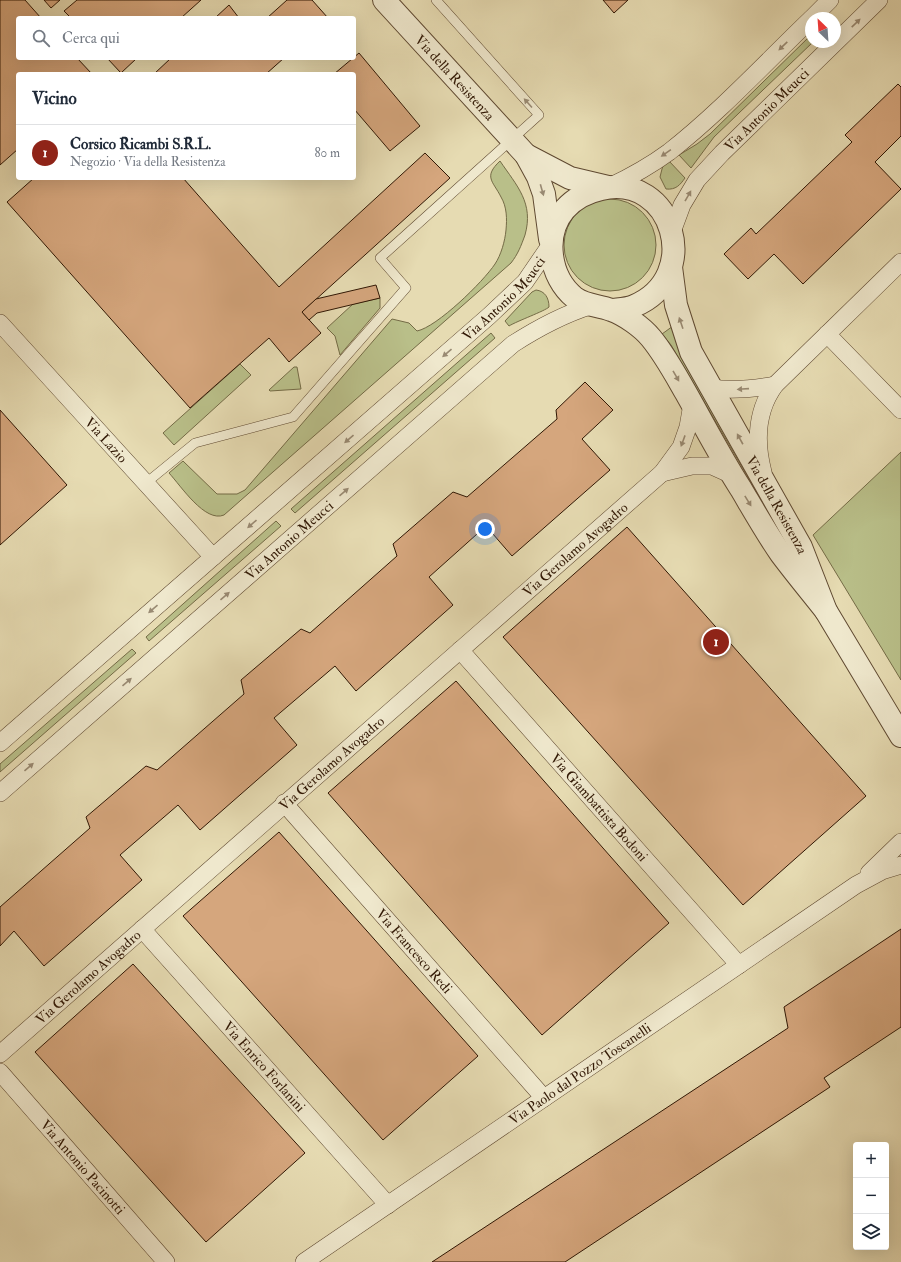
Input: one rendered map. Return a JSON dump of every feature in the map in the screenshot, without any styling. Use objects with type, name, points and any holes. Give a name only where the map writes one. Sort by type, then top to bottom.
[{"type":"street","name":"Via della Resistenza","points":[[384,0],[526,155],[538,177],[544,194],[551,244]]},
{"type":"street","points":[[817,12],[830,0]]},
{"type":"street","name":"Via Antonio Meucci","points":[[672,232],[682,205],[697,180],[722,153],[879,0]]},
{"type":"street","points":[[805,24],[696,129],[668,152],[638,173],[609,187],[589,192],[572,202],[557,221],[551,244],[556,272],[564,286],[576,298],[638,326],[651,337],[669,364],[732,475],[781,553],[826,611]]},
{"type":"street","name":"Via della Resistenza","points":[[526,155],[570,178],[609,187]]},
{"type":"street","points":[[601,308],[632,307],[651,297],[663,284],[671,267],[674,250],[672,232],[665,215],[655,204],[643,195],[628,189],[609,187]]},
{"type":"street","name":"Via Antonio Meucci","points":[[0,743],[489,316],[525,282],[551,244]]},
{"type":"street","points":[[768,489],[759,456],[758,426],[766,397],[775,385],[901,262]]},
{"type":"street","name":"Via della Resistenza","points":[[671,267],[679,318],[691,352],[801,547],[826,611],[901,736]]},
{"type":"street","name":"Via Antonio Meucci","points":[[0,793],[513,344],[538,328],[568,313],[601,308]]},
{"type":"street","name":"Via Lazio","points":[[0,323],[213,557]]},
{"type":"street","points":[[827,334],[901,410]]},
{"type":"street","points":[[711,388],[728,391],[775,385]]},
{"type":"street","name":"Via Gerolamo Avogadro","points":[[0,1054],[284,803],[662,473],[681,448],[688,426],[692,404]]},
{"type":"street","name":"Via Gerolamo Avogadro","points":[[662,473],[692,466],[712,466],[732,475]]},
{"type":"street","name":"Via Giambattista Bodoni","points":[[460,650],[739,965]]},
{"type":"street","name":"Via Francesco Redi","points":[[284,803],[544,1098]]},
{"type":"street","name":"Via Paolo dal Pozzo Toscanelli","points":[[856,885],[884,860],[901,842]]},
{"type":"street","name":"Via Paolo dal Pozzo Toscanelli","points":[[304,1262],[856,885],[882,871],[901,865]]},
{"type":"street","name":"Via Enrico Forlanini","points":[[142,929],[388,1205]]},
{"type":"street","name":"Via Antonio Pacinotti","points":[[0,1072],[166,1262]]},
{"type":"lane","points":[[146,483],[195,443],[293,418],[406,288],[380,258],[539,115],[436,0]]},
{"type":"green space","points":[[805,41],[805,48],[807,48],[714,137],[691,168],[679,155],[710,134]]},
{"type":"green space","points":[[500,161],[518,187],[526,204],[527,213],[525,235],[516,256],[511,263],[224,515],[217,516],[209,514],[201,509],[169,473],[183,461],[217,494],[237,494],[245,490],[392,319],[409,323],[417,331],[426,328],[459,303],[481,282],[495,264],[504,243],[506,230],[505,209],[501,197],[491,179],[492,171]]},
{"type":"green space","points":[[669,161],[685,178],[681,183],[672,189],[666,189],[660,177],[663,165]]},
{"type":"green space","points":[[610,199],[628,202],[643,212],[653,227],[656,245],[653,263],[643,278],[628,288],[610,291],[592,288],[577,278],[567,263],[564,245],[567,227],[577,212],[592,202]]},
{"type":"green space","points":[[536,290],[544,293],[549,307],[509,326],[505,321],[532,292]]},
{"type":"green space","points":[[380,298],[380,308],[340,355],[335,336],[327,328],[353,304]]},
{"type":"green space","points":[[673,326],[774,522],[671,345],[662,334]]},
{"type":"green space","points":[[491,333],[495,338],[295,513],[291,509]]},
{"type":"green space","points":[[240,364],[251,375],[174,445],[163,433]]},
{"type":"green space","points":[[294,367],[297,367],[301,389],[269,390]]},
{"type":"green space","points":[[901,452],[901,680],[813,535]]},
{"type":"green space","points":[[276,521],[281,526],[149,641],[146,637]]},
{"type":"green space","points":[[132,649],[136,653],[0,772],[0,764]]},
{"type":"building","points":[[0,0],[25,0],[39,16],[16,16],[16,60],[79,60],[90,72],[16,72],[16,151],[0,165]]},
{"type":"building","points":[[44,0],[60,0],[51,8]]},
{"type":"building","points":[[77,0],[201,0],[183,16],[69,16],[64,11]]},
{"type":"building","points":[[287,0],[312,0],[326,16],[269,16]]},
{"type":"building","points":[[603,0],[628,0],[614,13]]},
{"type":"building","points":[[229,5],[237,16],[217,16]]},
{"type":"building","points":[[359,53],[420,126],[390,151],[356,111],[356,72],[336,72],[351,60],[356,60],[356,56]]},
{"type":"building","points":[[109,60],[135,60],[122,72],[120,72]]},
{"type":"building","points":[[169,60],[282,60],[268,72],[156,72]]},
{"type":"building","points":[[898,84],[901,87],[901,136],[875,162],[901,189],[803,284],[774,254],[748,279],[724,254],[751,228],[756,234],[852,142],[845,135]]},
{"type":"building","points":[[425,153],[450,178],[302,312],[321,333],[289,362],[269,338],[190,408],[7,202],[32,180],[185,180],[279,287]]},
{"type":"building","points":[[376,285],[380,298],[317,313],[309,320],[302,312],[316,299]]},
{"type":"building","points":[[585,382],[613,410],[582,439],[610,470],[512,556],[486,526],[429,577],[453,605],[356,691],[335,666],[274,718],[297,745],[200,830],[178,805],[120,855],[142,880],[44,966],[14,931],[0,946],[0,907],[90,828],[86,817],[146,766],[157,770],[244,694],[241,680],[301,629],[310,633],[397,556],[393,544],[453,492],[467,497],[557,419],[556,410]]},
{"type":"building","points":[[0,410],[67,485],[0,545]]},
{"type":"building","points":[[627,527],[866,796],[743,905],[503,637]]},
{"type":"building","points":[[456,681],[669,923],[542,1035],[328,793]]},
{"type":"building","points":[[279,832],[478,1056],[383,1140],[183,916]]},
{"type":"building","points":[[901,929],[901,1027],[824,1078],[830,1087],[565,1262],[432,1262],[788,1028],[784,1007]]},
{"type":"building","points":[[133,964],[305,1153],[206,1242],[35,1052]]},
{"type":"place","name":"Corsico Ricambi S.R.L.","points":[[716,642]]}]
